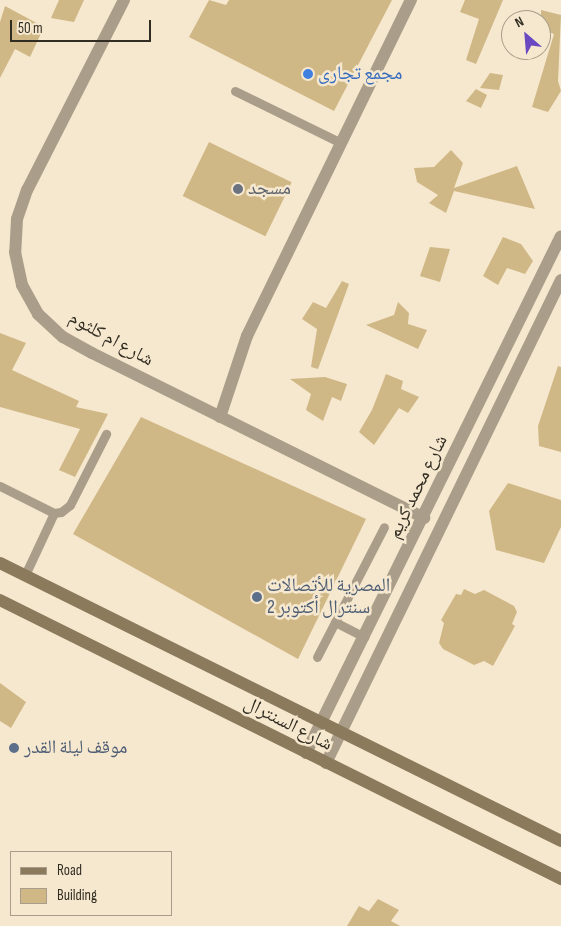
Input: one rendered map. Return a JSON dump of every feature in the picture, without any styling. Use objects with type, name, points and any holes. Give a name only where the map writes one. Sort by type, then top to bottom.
[{"type":"street","name":"شارع ام كلثوم","points":[[124,0],[26,190],[17,219],[14,252],[22,285],[38,314],[63,336],[424,518]]},
{"type":"street","points":[[220,416],[247,336],[412,0]]},
{"type":"street","name":"شارع محمد كريم","points":[[306,753],[424,518],[561,236]]},
{"type":"street","name":"شارع محمد كريم","points":[[326,763],[561,280]]},
{"type":"street","name":"شارع السنترال","points":[[0,563],[561,841]]},
{"type":"street","name":"شارع السنترال","points":[[0,600],[561,879]]},
{"type":"lane","points":[[235,91],[341,143]]},
{"type":"lane","points":[[25,576],[54,513],[70,505],[106,434]]},
{"type":"lane","points":[[0,486],[54,513]]},
{"type":"lane","points":[[317,658],[384,527]]},
{"type":"lane","points":[[335,622],[364,637]]},
{"type":"building","points":[[59,0],[84,0],[74,22],[51,18]]},
{"type":"building","name":"مجمع تجارى","points":[[209,0],[226,5],[229,0],[392,0],[334,111],[189,37]]},
{"type":"building","points":[[465,0],[503,0],[476,64],[466,60],[479,19],[460,12]]},
{"type":"building","points":[[5,6],[44,27],[30,57],[15,49],[0,78],[0,22]]},
{"type":"building","points":[[551,12],[561,15],[558,81],[561,91],[548,112],[532,107],[546,60],[551,60],[551,44],[554,34],[551,33]]},
{"type":"building","points":[[490,73],[503,75],[499,90],[480,88]]},
{"type":"building","points":[[476,89],[487,95],[481,108],[466,101]]},
{"type":"building","name":"مسجد","points":[[209,142],[292,182],[265,236],[183,196]]},
{"type":"building","points":[[451,150],[463,163],[454,188],[517,166],[535,209],[454,191],[446,213],[429,203],[438,195],[417,182],[414,168],[434,167]]},
{"type":"building","points":[[503,237],[521,244],[533,261],[525,274],[507,268],[498,285],[483,276]]},
{"type":"building","points":[[430,247],[450,249],[440,282],[420,276]]},
{"type":"building","points":[[342,281],[349,284],[318,369],[311,367],[317,329],[302,319],[313,302],[326,308]]},
{"type":"building","points":[[398,302],[409,313],[408,324],[427,330],[418,349],[366,325],[394,315]]},
{"type":"building","points":[[0,333],[26,343],[12,370],[79,401],[76,407],[108,414],[75,477],[59,470],[80,429],[0,407]]},
{"type":"building","points":[[558,366],[561,367],[561,452],[539,446],[538,426]]},
{"type":"building","points":[[386,374],[403,381],[401,389],[419,397],[408,413],[399,408],[374,445],[359,432],[372,410]]},
{"type":"building","points":[[325,377],[347,384],[341,401],[332,397],[323,421],[306,410],[311,394],[290,379]]},
{"type":"building","name":"المصرية للأتصالات سنترال أكتوبر 2","points":[[141,417],[366,519],[298,659],[73,534]]},
{"type":"building","points":[[508,483],[561,500],[561,527],[544,563],[496,550],[489,511]]},
{"type":"building","points":[[464,589],[475,594],[484,590],[514,606],[517,612],[512,624],[515,626],[493,666],[484,661],[474,665],[443,649],[439,643],[444,623],[441,620],[456,594],[461,595]]},
{"type":"building","points":[[0,683],[26,702],[11,728],[0,721]]},
{"type":"building","points":[[378,899],[399,910],[391,921],[400,926],[347,926],[359,906],[369,911]]},
{"type":"place","name":"مجمع تجارى","points":[[308,74]]},
{"type":"place","name":"مسجد","points":[[238,189]]},
{"type":"place","name":"المصرية للأتصالات سنترال أكتوبر 2","points":[[257,597]]},
{"type":"place","name":"موقف ليلة القدر","points":[[14,748]]}]
